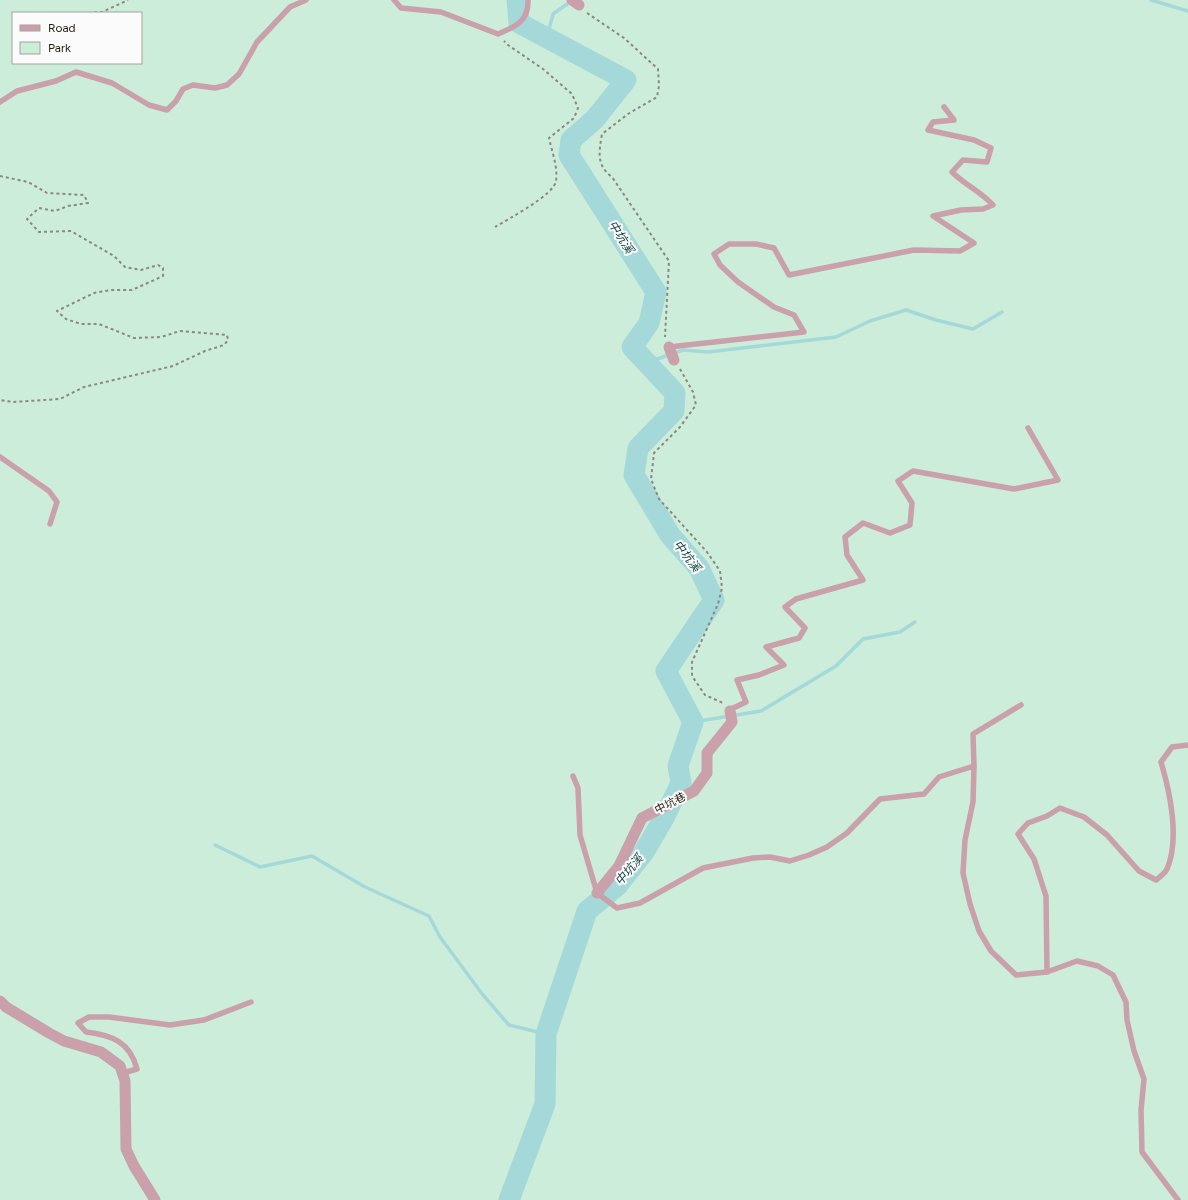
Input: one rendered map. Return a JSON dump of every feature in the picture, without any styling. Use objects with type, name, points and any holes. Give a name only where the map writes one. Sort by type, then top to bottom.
[{"type":"street","points":[[669,347],[674,360]]},
{"type":"street","name":"中坑巷","points":[[597,893],[619,866],[642,818],[694,791],[707,773],[707,754],[731,714]]},
{"type":"street","points":[[0,1001],[6,1007],[64,1041],[101,1052],[120,1066],[125,1081],[126,1148],[134,1166],[155,1200]]},
{"type":"lane","points":[[0,102],[17,91],[56,81],[76,72],[112,82],[149,105],[167,110],[176,101],[183,89],[193,85],[215,88],[227,85],[239,74],[257,42],[290,7],[306,0]]},
{"type":"lane","points":[[394,0],[401,8],[441,12],[498,34],[520,23],[528,10],[528,0]]},
{"type":"lane","points":[[669,347],[804,332],[794,315],[774,307],[754,294],[720,265],[714,254],[729,244],[756,244],[774,248],[789,275],[914,250],[960,251],[974,243],[933,216],[961,210],[983,209],[993,204],[983,194],[963,183],[952,172],[963,160],[987,162],[991,148],[974,140],[928,130],[933,122],[954,120],[944,107]]},
{"type":"lane","points":[[731,714],[746,702],[737,680],[759,675],[784,665],[766,647],[799,638],[806,628],[785,607],[796,599],[863,580],[847,555],[845,537],[863,523],[890,533],[910,525],[912,503],[898,481],[913,471],[1014,489],[1058,480],[1028,428]]},
{"type":"lane","points":[[0,456],[49,491],[57,502],[50,524]]},
{"type":"lane","points":[[1020,705],[973,734],[973,802],[965,840],[963,873],[970,904],[979,931],[991,951],[1016,975],[1047,972],[1077,961],[1098,966],[1113,975],[1126,1002],[1127,1020],[1131,1039],[1144,1079],[1141,1110],[1142,1152],[1178,1200]]},
{"type":"lane","points":[[1047,972],[1046,896],[1034,859],[1018,834],[1028,823],[1047,816],[1060,808],[1084,817],[1107,835],[1139,871],[1156,880],[1167,870],[1174,842],[1167,782],[1161,762],[1172,747],[1188,745]]},
{"type":"lane","points":[[573,776],[578,788],[580,835],[597,893],[617,908],[640,903],[703,868],[753,858],[770,857],[790,861],[809,855],[827,847],[847,833],[880,799],[924,794],[939,777],[974,766]]},
{"type":"lane","points":[[123,1073],[136,1069],[133,1054],[123,1044],[98,1033],[86,1032],[78,1023],[89,1017],[109,1017],[170,1025],[204,1020],[251,1002]]},
{"type":"path","points":[[102,12],[128,0]]},
{"type":"path","points":[[575,3],[624,38],[658,69],[659,86],[657,97],[628,114],[602,134],[599,154],[603,171],[612,177],[669,261],[668,297],[665,325],[665,338],[669,347]]},
{"type":"path","points":[[495,227],[548,193],[556,183],[556,168],[549,138],[574,118],[578,108],[572,94],[543,69],[508,45],[498,34]]},
{"type":"path","points":[[0,176],[28,182],[47,193],[84,195],[88,203],[68,206],[55,211],[39,208],[33,211],[27,219],[39,232],[71,231],[114,256],[126,267],[141,270],[158,265],[162,268],[163,276],[132,290],[111,290],[94,293],[57,311],[66,319],[81,324],[99,324],[120,334],[134,338],[161,337],[180,331],[227,336],[228,340],[224,345],[205,351],[173,366],[84,387],[60,399],[13,402],[0,400]]},
{"type":"path","points":[[674,360],[685,376],[693,392],[696,406],[680,427],[654,453],[651,479],[659,499],[707,552],[720,571],[722,588],[718,604],[692,662],[692,676],[705,695],[725,704],[731,714]]},
{"type":"green space","points":[[0,0],[1188,0],[1188,1200],[0,1200]]},
{"type":"waterway","name":"中坑溪","points":[[509,1200],[545,1104],[546,1034],[587,911],[617,886],[644,852],[664,818],[681,783],[678,766],[693,722],[666,671],[714,600],[699,568],[670,535],[634,475],[638,448],[674,411],[675,393],[632,347],[649,323],[656,292],[569,155],[571,140],[595,119],[626,80],[519,23],[517,0]]},
{"type":"waterway","points":[[1151,0],[1188,11]]},
{"type":"waterway","points":[[547,37],[553,14],[570,2]]},
{"type":"waterway","points":[[646,363],[683,350],[708,352],[836,337],[870,321],[906,310],[936,320],[973,329],[1002,312]]},
{"type":"waterway","points":[[693,722],[761,711],[836,666],[863,639],[900,632],[915,622]]},
{"type":"waterway","points":[[215,845],[260,867],[312,856],[365,887],[429,916],[440,937],[483,995],[509,1025],[546,1034]]}]
